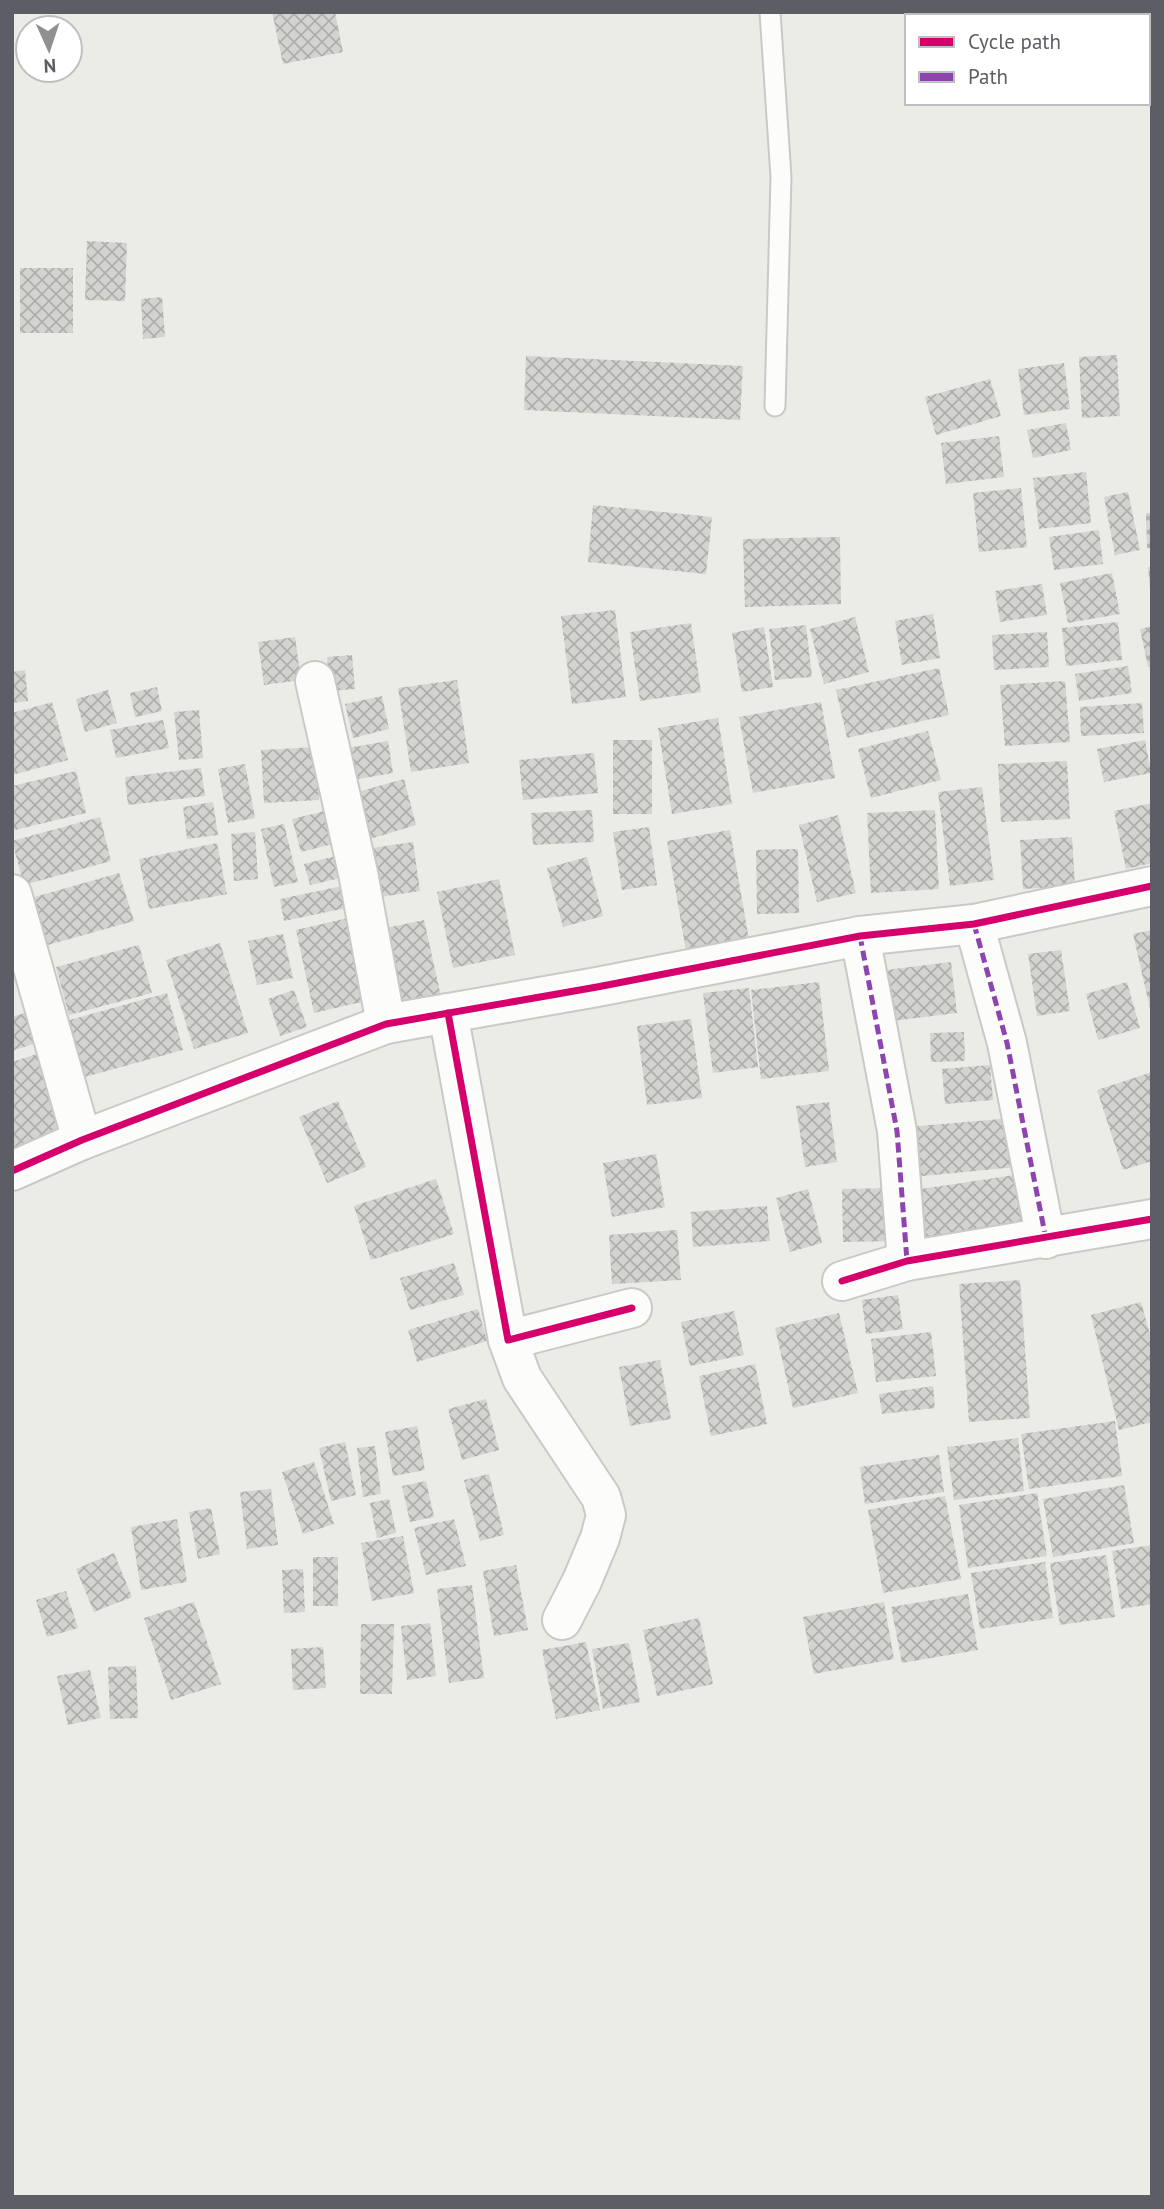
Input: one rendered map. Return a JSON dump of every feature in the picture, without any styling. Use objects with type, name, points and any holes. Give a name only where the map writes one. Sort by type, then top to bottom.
[{"type":"street","points":[[315,681],[358,873],[386,1024]]},
{"type":"street","points":[[12,1171],[82,1140],[386,1024],[860,936],[974,924],[1152,886]]},
{"type":"street","points":[[12,894],[82,1140]]},
{"type":"street","points":[[974,924],[1007,1043],[1046,1239]]},
{"type":"street","points":[[860,936],[897,1131],[907,1261]]},
{"type":"street","points":[[448,1013],[509,1340],[522,1378],[601,1497],[606,1514],[586,1572],[562,1620]]},
{"type":"street","points":[[842,1281],[907,1261],[1152,1219]]},
{"type":"street","points":[[509,1340],[632,1308]]},
{"type":"lane","points":[[770,12],[781,177],[775,405]]},
{"type":"building","points":[[272,12],[335,12],[343,52],[283,64]]},
{"type":"building","points":[[87,241],[127,243],[125,301],[85,300]]},
{"type":"building","points":[[20,268],[73,268],[73,333],[20,333]]},
{"type":"building","points":[[162,297],[165,337],[143,339],[141,299]]},
{"type":"building","points":[[1117,355],[1120,416],[1082,418],[1079,357]]},
{"type":"building","points":[[526,356],[743,366],[740,420],[524,410]]},
{"type":"building","points":[[1064,363],[1070,409],[1024,415],[1018,369]]},
{"type":"building","points":[[990,379],[1001,416],[936,435],[925,397]]},
{"type":"building","points":[[1066,423],[1071,450],[1033,458],[1027,430]]},
{"type":"building","points":[[999,436],[1004,477],[946,484],[941,443]]},
{"type":"building","points":[[1086,472],[1091,523],[1039,529],[1033,478]]},
{"type":"building","points":[[1021,488],[1027,547],[979,552],[973,493]]},
{"type":"building","points":[[1128,492],[1140,550],[1115,555],[1104,497]]},
{"type":"building","points":[[593,505],[712,517],[706,574],[588,562]]},
{"type":"building","points":[[1146,513],[1152,513],[1152,548],[1147,548]]},
{"type":"building","points":[[1099,530],[1103,564],[1054,570],[1049,537]]},
{"type":"building","points":[[840,537],[841,604],[745,607],[743,539]]},
{"type":"building","points":[[1148,567],[1152,567],[1152,589],[1150,589]]},
{"type":"building","points":[[1112,573],[1120,614],[1068,623],[1060,583]]},
{"type":"building","points":[[1042,584],[1047,615],[1000,622],[995,591]]},
{"type":"building","points":[[615,610],[626,697],[572,704],[561,616]]},
{"type":"building","points":[[933,614],[940,658],[902,665],[895,621]]},
{"type":"building","points":[[855,617],[869,672],[824,684],[810,629]]},
{"type":"building","points":[[1118,622],[1122,660],[1066,666],[1062,628]]},
{"type":"building","points":[[691,623],[701,692],[640,701],[630,632]]},
{"type":"building","points":[[806,625],[812,677],[775,680],[769,629]]},
{"type":"building","points":[[1152,626],[1152,667],[1148,667],[1140,629]]},
{"type":"building","points":[[764,627],[773,687],[742,692],[732,633]]},
{"type":"building","points":[[1047,632],[1049,667],[994,670],[992,635]]},
{"type":"building","points":[[295,637],[301,680],[264,685],[258,642]]},
{"type":"building","points":[[352,655],[355,689],[330,691],[327,657]]},
{"type":"building","points":[[1128,666],[1132,693],[1079,701],[1075,674]]},
{"type":"building","points":[[939,668],[949,715],[847,738],[836,690]]},
{"type":"building","points":[[25,670],[28,701],[12,703],[12,672]]},
{"type":"building","points":[[457,680],[469,763],[411,772],[398,688]]},
{"type":"building","points":[[1065,681],[1070,742],[1005,746],[1000,685]]},
{"type":"building","points":[[157,687],[162,711],[135,717],[130,693]]},
{"type":"building","points":[[108,690],[117,723],[85,732],[76,699]]},
{"type":"building","points":[[382,696],[389,729],[353,738],[345,704]]},
{"type":"building","points":[[52,702],[68,760],[12,775],[12,713]]},
{"type":"building","points":[[821,702],[835,778],[753,793],[739,717]]},
{"type":"building","points":[[1142,703],[1144,733],[1081,736],[1080,707]]},
{"type":"building","points":[[199,710],[203,758],[179,760],[174,712]]},
{"type":"building","points":[[718,718],[732,804],[672,814],[658,728]]},
{"type":"building","points":[[163,720],[169,748],[116,758],[110,730]]},
{"type":"building","points":[[928,731],[941,780],[871,798],[858,749]]},
{"type":"building","points":[[613,740],[652,740],[652,814],[613,814]]},
{"type":"building","points":[[1145,740],[1151,773],[1104,782],[1097,749]]},
{"type":"building","points":[[388,741],[393,773],[341,782],[336,750]]},
{"type":"building","points":[[316,747],[319,800],[264,803],[261,750]]},
{"type":"building","points":[[594,753],[598,793],[523,800],[519,760]]},
{"type":"building","points":[[1067,761],[1070,819],[1001,822],[998,764]]},
{"type":"building","points":[[245,764],[255,818],[228,823],[218,769]]},
{"type":"building","points":[[201,768],[205,796],[128,805],[125,777]]},
{"type":"building","points":[[76,771],[86,813],[15,830],[12,820],[12,786]]},
{"type":"building","points":[[404,779],[416,825],[357,843],[343,796]]},
{"type":"building","points":[[982,787],[994,880],[950,886],[938,792]]},
{"type":"building","points":[[213,802],[218,835],[187,839],[183,807]]},
{"type":"building","points":[[1152,803],[1152,863],[1126,869],[1114,811]]},
{"type":"building","points":[[329,810],[337,843],[301,852],[292,819]]},
{"type":"building","points":[[592,810],[594,842],[533,845],[531,813]]},
{"type":"building","points":[[935,810],[939,889],[871,893],[867,813]]},
{"type":"building","points":[[838,815],[856,893],[817,902],[799,825]]},
{"type":"building","points":[[100,817],[111,861],[24,885],[12,841]]},
{"type":"building","points":[[284,824],[298,882],[274,887],[261,829]]},
{"type":"building","points":[[649,827],[657,885],[622,890],[613,832]]},
{"type":"building","points":[[730,830],[749,940],[686,951],[667,841]]},
{"type":"building","points":[[255,832],[258,879],[234,881],[231,834]]},
{"type":"building","points":[[1072,837],[1075,886],[1023,889],[1020,840]]},
{"type":"building","points":[[413,842],[420,891],[380,897],[372,848]]},
{"type":"building","points":[[217,843],[227,894],[149,909],[139,859]]},
{"type":"building","points":[[798,849],[799,913],[757,914],[756,850]]},
{"type":"building","points":[[340,855],[345,877],[310,885],[304,864]]},
{"type":"building","points":[[587,857],[603,916],[563,927],[547,868]]},
{"type":"building","points":[[119,873],[134,921],[37,948],[24,900]]},
{"type":"building","points":[[499,879],[515,955],[453,968],[437,892]]},
{"type":"building","points":[[347,885],[351,907],[284,921],[280,899]]},
{"type":"building","points":[[361,915],[379,998],[314,1013],[296,930]]},
{"type":"building","points":[[424,920],[442,1001],[393,1011],[376,930]]},
{"type":"building","points":[[1152,930],[1152,1013],[1151,1013],[1133,934]]},
{"type":"building","points":[[283,934],[293,978],[257,985],[248,941]]},
{"type":"building","points":[[220,943],[248,1033],[194,1049],[166,960]]},
{"type":"building","points":[[139,945],[152,993],[69,1015],[56,967]]},
{"type":"building","points":[[1061,950],[1070,1011],[1037,1016],[1028,954]]},
{"type":"building","points":[[951,962],[957,1013],[892,1021],[886,970]]},
{"type":"building","points":[[819,982],[829,1071],[761,1079],[751,990]]},
{"type":"building","points":[[1127,982],[1140,1028],[1098,1040],[1086,994]]},
{"type":"building","points":[[749,988],[758,1067],[713,1073],[703,993]]},
{"type":"building","points":[[294,990],[307,1027],[280,1036],[268,999]]},
{"type":"building","points":[[167,993],[183,1050],[74,1080],[59,1023]]},
{"type":"building","points":[[25,1013],[36,1043],[12,1051],[12,1017]]},
{"type":"building","points":[[691,1019],[702,1098],[647,1105],[637,1026]]},
{"type":"building","points":[[964,1032],[965,1061],[931,1062],[930,1033]]},
{"type":"building","points":[[40,1053],[69,1138],[16,1156],[12,1144],[12,1062]]},
{"type":"building","points":[[990,1065],[993,1100],[945,1104],[942,1069]]},
{"type":"building","points":[[1152,1072],[1152,1161],[1123,1170],[1097,1090]]},
{"type":"building","points":[[338,1101],[366,1167],[327,1183],[299,1117]]},
{"type":"building","points":[[829,1102],[837,1162],[805,1167],[796,1106]]},
{"type":"building","points":[[1013,1118],[1017,1167],[912,1177],[908,1127]]},
{"type":"building","points":[[656,1154],[665,1207],[612,1217],[603,1163]]},
{"type":"building","points":[[1021,1174],[1029,1225],[916,1242],[908,1191]]},
{"type":"building","points":[[436,1179],[454,1234],[371,1260],[354,1206]]},
{"type":"building","points":[[896,1188],[897,1241],[843,1242],[842,1189]]},
{"type":"building","points":[[808,1189],[822,1243],[790,1252],[776,1198]]},
{"type":"building","points":[[767,1206],[770,1241],[693,1247],[691,1212]]},
{"type":"building","points":[[677,1230],[681,1280],[612,1284],[609,1235]]},
{"type":"building","points":[[454,1263],[464,1295],[410,1310],[400,1278]]},
{"type":"building","points":[[1020,1280],[1030,1418],[969,1422],[959,1284]]},
{"type":"building","points":[[898,1295],[903,1329],[866,1334],[862,1300]]},
{"type":"building","points":[[1141,1302],[1152,1342],[1152,1422],[1119,1430],[1091,1315]]},
{"type":"building","points":[[478,1309],[487,1341],[417,1362],[408,1330]]},
{"type":"building","points":[[734,1311],[744,1355],[690,1366],[681,1322]]},
{"type":"building","points":[[839,1313],[858,1393],[793,1408],[775,1328]]},
{"type":"building","points":[[931,1332],[936,1376],[876,1382],[871,1339]]},
{"type":"building","points":[[660,1360],[671,1419],[630,1426],[619,1367]]},
{"type":"building","points":[[755,1364],[767,1424],[711,1436],[699,1376]]},
{"type":"building","points":[[933,1386],[935,1408],[882,1414],[879,1394]]},
{"type":"building","points":[[486,1399],[499,1450],[462,1460],[448,1409]]},
{"type":"building","points":[[1115,1421],[1122,1476],[1029,1489],[1021,1434]]},
{"type":"building","points":[[417,1426],[425,1470],[393,1476],[385,1432]]},
{"type":"building","points":[[1018,1438],[1024,1491],[954,1500],[947,1447]]},
{"type":"building","points":[[345,1442],[356,1495],[331,1501],[319,1448]]},
{"type":"building","points":[[375,1446],[381,1494],[363,1497],[357,1448]]},
{"type":"building","points":[[939,1455],[944,1492],[865,1504],[860,1467]]},
{"type":"building","points":[[314,1462],[334,1524],[303,1534],[282,1472]]},
{"type":"building","points":[[489,1474],[504,1535],[480,1541],[464,1480]]},
{"type":"building","points":[[426,1481],[434,1517],[410,1522],[402,1486]]},
{"type":"building","points":[[1124,1485],[1134,1543],[1053,1557],[1043,1499]]},
{"type":"building","points":[[271,1489],[278,1545],[247,1549],[240,1492]]},
{"type":"building","points":[[1037,1493],[1047,1556],[968,1568],[959,1505]]},
{"type":"building","points":[[945,1496],[961,1579],[883,1593],[868,1510]]},
{"type":"building","points":[[389,1499],[396,1533],[377,1538],[370,1503]]},
{"type":"building","points":[[211,1508],[220,1554],[198,1559],[189,1512]]},
{"type":"building","points":[[177,1519],[187,1582],[141,1590],[131,1527]]},
{"type":"building","points":[[454,1519],[466,1566],[426,1575],[414,1528]]},
{"type":"building","points":[[403,1536],[414,1593],[372,1601],[361,1543]]},
{"type":"building","points":[[1152,1545],[1152,1604],[1121,1609],[1112,1551]]},
{"type":"building","points":[[114,1553],[132,1597],[94,1612],[76,1569]]},
{"type":"building","points":[[1106,1555],[1115,1617],[1060,1625],[1050,1563]]},
{"type":"building","points":[[313,1557],[338,1557],[338,1606],[313,1606]]},
{"type":"building","points":[[1045,1562],[1053,1618],[980,1629],[971,1573]]},
{"type":"building","points":[[516,1565],[528,1630],[494,1636],[483,1571]]},
{"type":"building","points":[[303,1569],[305,1612],[284,1613],[282,1570]]},
{"type":"building","points":[[472,1585],[484,1678],[449,1683],[437,1589]]},
{"type":"building","points":[[66,1591],[78,1628],[47,1637],[36,1600]]},
{"type":"building","points":[[968,1594],[978,1650],[902,1663],[891,1607]]},
{"type":"building","points":[[194,1602],[221,1684],[171,1700],[144,1618]]},
{"type":"building","points":[[884,1602],[894,1659],[814,1674],[803,1617]]},
{"type":"building","points":[[699,1618],[713,1684],[657,1696],[643,1630]]},
{"type":"building","points":[[430,1623],[436,1676],[407,1680],[401,1626]]},
{"type":"building","points":[[361,1624],[394,1624],[392,1694],[360,1694]]},
{"type":"building","points":[[586,1642],[600,1710],[556,1719],[542,1650]]},
{"type":"building","points":[[629,1643],[640,1702],[603,1709],[592,1649]]},
{"type":"building","points":[[323,1647],[326,1688],[293,1690],[291,1649]]},
{"type":"building","points":[[136,1666],[138,1718],[110,1719],[108,1667]]},
{"type":"building","points":[[90,1670],[101,1718],[68,1725],[57,1676]]},
{"type":"marked path","points":[[974,924],[1007,1043],[1046,1239]]},
{"type":"marked path","points":[[860,936],[897,1131],[907,1261]]},
{"type":"cycle path","points":[[12,1171],[82,1140],[386,1024],[597,987],[860,936],[974,924],[1152,886]]},
{"type":"cycle path","points":[[448,1013],[508,1340],[632,1308]]},
{"type":"cycle path","points":[[842,1281],[907,1261],[1152,1219]]}]
